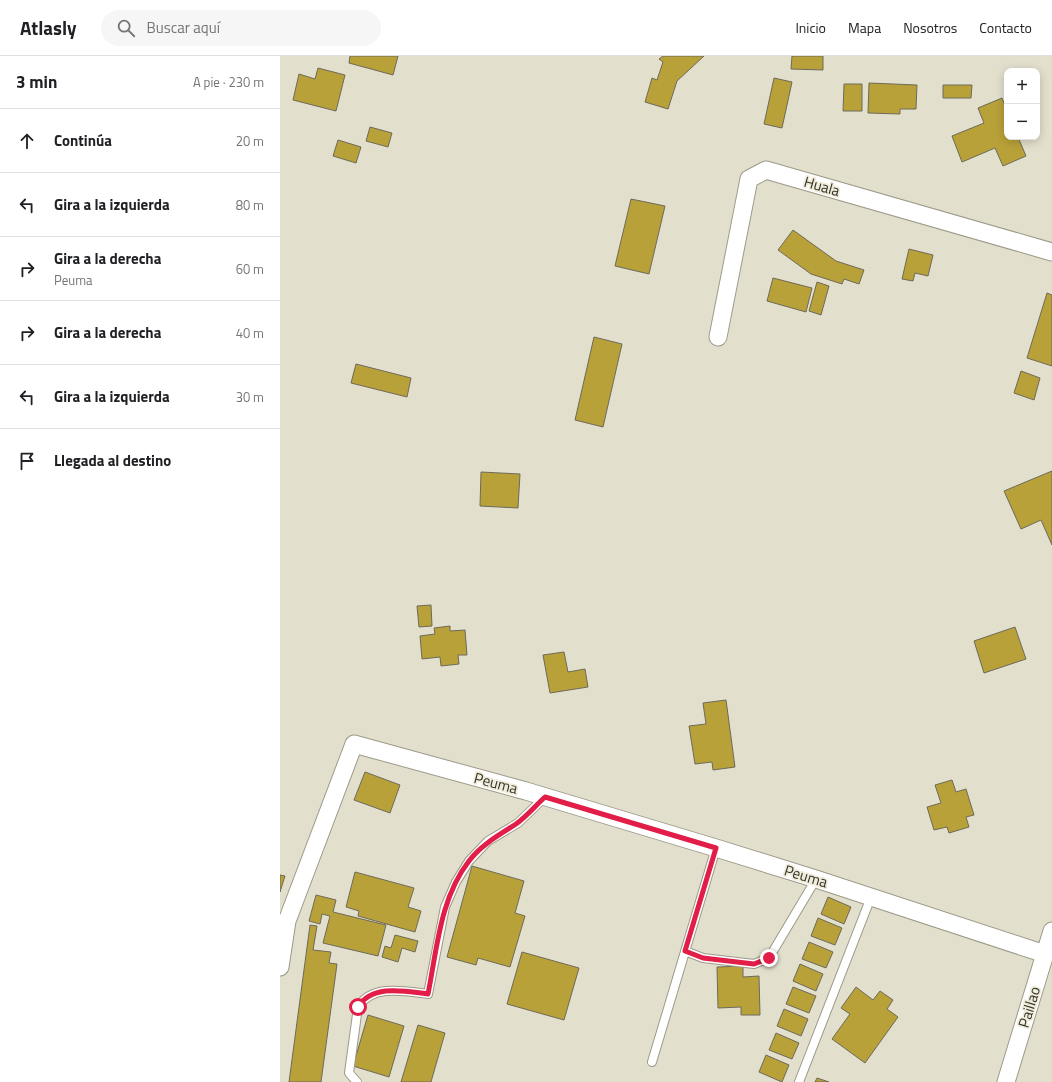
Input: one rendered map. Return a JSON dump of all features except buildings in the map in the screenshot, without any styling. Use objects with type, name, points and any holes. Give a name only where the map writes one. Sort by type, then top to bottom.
[{"type":"street","name":"Huala","points":[[718,337],[749,179],[766,170],[1052,252]]},
{"type":"street","name":"Peuma","points":[[280,967],[287,921],[354,744],[545,797],[716,848],[1046,954]]},
{"type":"street","name":"Paillao","points":[[1006,1082],[1052,932]]},
{"type":"lane","points":[[357,1082],[349,1073],[358,1007],[362,1000],[379,991],[405,991],[428,994],[445,907],[456,882],[468,861],[488,841],[518,823],[545,797]]},
{"type":"lane","points":[[652,1062],[716,848]]},
{"type":"lane","points":[[685,951],[703,958],[754,964],[769,958],[816,879]]},
{"type":"lane","points":[[798,1082],[871,897]]},
{"type":"route","points":[[358,1007],[362,1000],[379,991],[405,991],[428,994],[445,907],[456,882],[468,861],[488,841],[518,823],[545,797],[716,848],[685,951],[703,958],[754,964],[769,958]]}]
